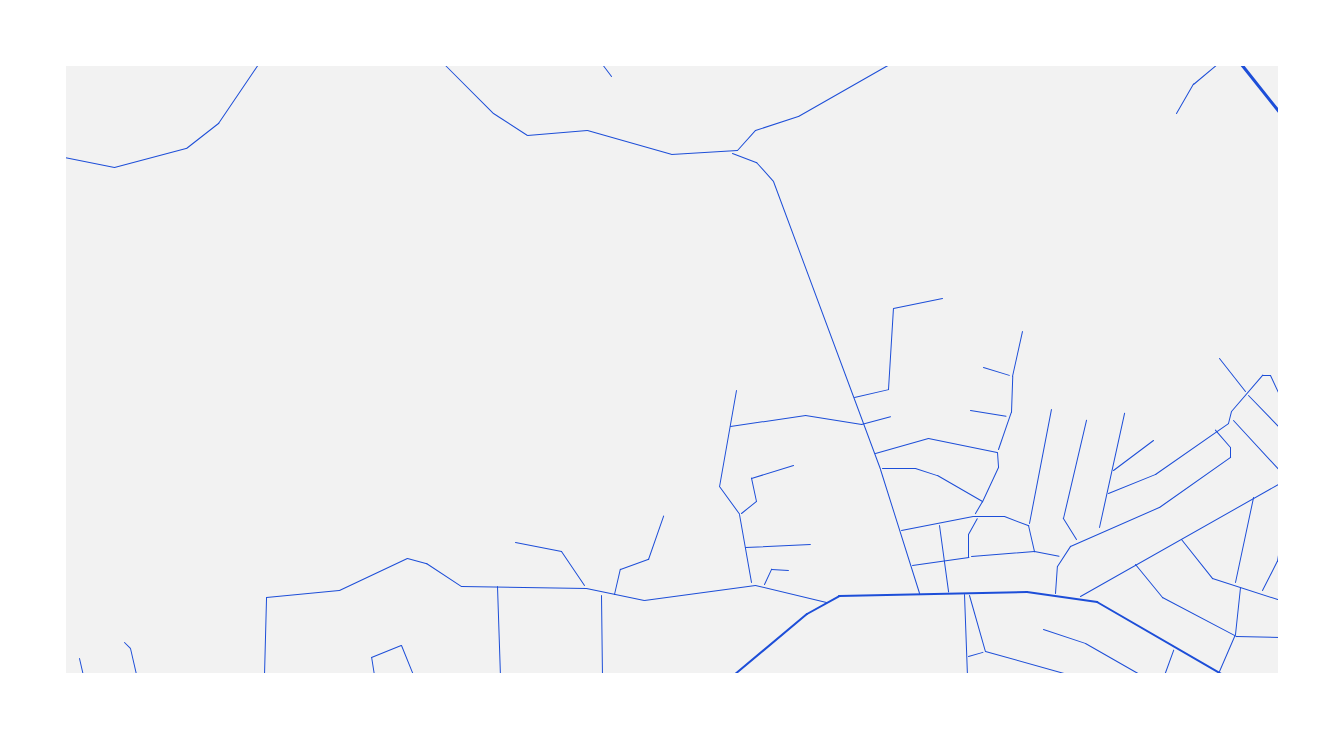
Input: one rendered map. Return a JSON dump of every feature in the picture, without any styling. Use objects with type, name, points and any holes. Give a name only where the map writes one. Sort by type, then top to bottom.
[{"type":"main road","points":[[1241,64],[1280,113]]},
{"type":"street","points":[[64,157],[114,167],[186,148],[218,123],[258,64]]},
{"type":"street","points":[[444,64],[493,113],[527,135],[587,130],[656,154],[730,153],[756,162],[773,181],[880,469],[919,593]]},
{"type":"street","points":[[602,64],[611,76]]},
{"type":"street","points":[[730,153],[755,130],[850,91],[889,64]]},
{"type":"street","points":[[1176,113],[1193,84],[1217,64]]},
{"type":"street","points":[[852,398],[888,389],[893,308],[942,298]]},
{"type":"street","points":[[973,516],[998,467],[997,452],[1008,418],[1012,376],[1022,331]]},
{"type":"street","points":[[1219,358],[1247,394],[1280,428]]},
{"type":"street","points":[[983,367],[1012,376]]},
{"type":"street","points":[[1280,396],[1266,374],[1231,411],[1231,419],[1280,471]]},
{"type":"street","points":[[736,390],[719,486],[739,514],[742,547],[752,585]]},
{"type":"street","points":[[1034,551],[1028,525],[1051,409]]},
{"type":"street","points":[[970,410],[1008,418]]},
{"type":"street","points":[[1099,530],[1124,413]]},
{"type":"street","points":[[728,426],[805,415],[861,424],[890,416]]},
{"type":"street","points":[[1108,493],[1155,474],[1231,419]]},
{"type":"street","points":[[1077,541],[1063,518],[1086,420]]},
{"type":"street","points":[[1055,593],[1060,556],[1077,541],[1159,507],[1230,457],[1230,447],[1215,430]]},
{"type":"street","points":[[872,454],[928,438],[997,452]]},
{"type":"street","points":[[1111,471],[1153,440]]},
{"type":"street","points":[[739,514],[756,501],[751,478],[793,465]]},
{"type":"street","points":[[880,469],[923,469],[982,501]]},
{"type":"street","points":[[1080,596],[1134,562],[1280,483]]},
{"type":"street","points":[[1235,582],[1254,495]]},
{"type":"street","points":[[899,531],[978,515],[1004,516],[1028,525]]},
{"type":"street","points":[[968,557],[968,534],[978,515]]},
{"type":"street","points":[[614,596],[620,569],[648,559],[663,516]]},
{"type":"street","points":[[939,525],[948,594]]},
{"type":"street","points":[[1180,537],[1206,574],[1280,600]]},
{"type":"street","points":[[515,542],[561,551],[586,588]]},
{"type":"street","points":[[1261,592],[1277,561],[1280,543]]},
{"type":"street","points":[[742,547],[810,544]]},
{"type":"street","points":[[911,565],[1034,551],[1060,556]]},
{"type":"street","points":[[264,675],[263,609],[269,596],[339,590],[407,558],[426,563],[454,584],[586,588],[614,596],[652,600],[752,585],[826,602]]},
{"type":"street","points":[[1134,562],[1162,597],[1247,640],[1280,637]]},
{"type":"street","points":[[763,586],[771,569],[788,570]]},
{"type":"street","points":[[1218,672],[1235,634],[1241,585]]},
{"type":"street","points":[[497,586],[500,675]]},
{"type":"street","points":[[600,592],[602,675]]},
{"type":"street","points":[[734,675],[826,602],[856,593],[1055,593],[1080,596],[1116,612],[1223,675]]},
{"type":"street","points":[[966,593],[985,651]]},
{"type":"street","points":[[966,593],[967,675]]},
{"type":"street","points":[[1043,629],[1085,643],[1141,675]]},
{"type":"street","points":[[124,642],[130,648],[136,675]]},
{"type":"street","points":[[374,675],[371,657],[401,645],[413,675]]},
{"type":"street","points":[[1164,675],[1174,647]]},
{"type":"street","points":[[966,656],[985,651],[1071,675]]},
{"type":"street","points":[[79,658],[83,675]]}]
